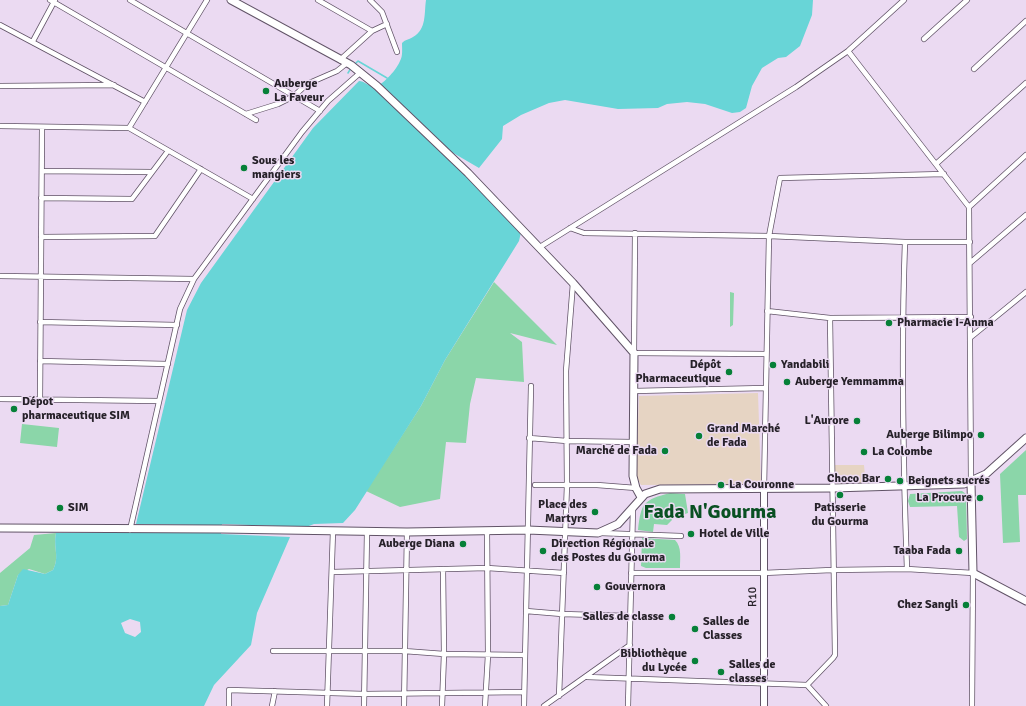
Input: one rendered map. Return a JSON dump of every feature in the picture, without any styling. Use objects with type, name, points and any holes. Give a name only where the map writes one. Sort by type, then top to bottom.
[{"type":"main road","points":[[231,0],[351,66],[441,146],[540,247],[634,353],[633,476],[636,488],[641,497]]},
{"type":"main road","points":[[0,528],[130,530],[222,529],[333,532],[528,530],[598,533],[618,524],[641,497],[650,491],[660,489],[833,488],[904,485],[957,485],[971,482],[986,474],[1026,438]]},
{"type":"main road","points":[[971,482],[973,573],[1026,602]]},
{"type":"main road","name":"R10","points":[[764,488],[764,706]]},
{"type":"street","points":[[130,0],[320,111]]},
{"type":"street","points":[[129,128],[207,0]]},
{"type":"street","points":[[318,0],[372,31]]},
{"type":"street","points":[[370,0],[382,12],[396,52]]},
{"type":"street","points":[[540,247],[790,91],[848,51],[904,0]]},
{"type":"street","points":[[924,39],[967,0]]},
{"type":"street","points":[[33,41],[53,1],[256,120]]},
{"type":"street","points":[[974,69],[1026,21]]},
{"type":"street","points":[[130,530],[180,309],[194,279],[302,132],[320,111],[351,66],[372,31],[387,24]]},
{"type":"street","points":[[0,25],[33,41],[145,102]]},
{"type":"street","points":[[848,51],[969,207],[971,482]]},
{"type":"street","points":[[246,114],[278,104],[294,96],[307,84],[351,66]]},
{"type":"street","points":[[936,164],[1026,83]]},
{"type":"street","points":[[0,86],[115,85]]},
{"type":"street","points":[[0,126],[129,128],[253,199]]},
{"type":"street","points":[[40,400],[42,127]]},
{"type":"street","points":[[41,198],[132,199],[168,150]]},
{"type":"street","points":[[969,207],[1026,154]]},
{"type":"street","points":[[41,237],[155,236],[201,169]]},
{"type":"street","points":[[42,171],[152,172]]},
{"type":"street","points":[[764,488],[769,236],[780,178],[944,174]]},
{"type":"street","points":[[970,263],[1026,215]]},
{"type":"street","points":[[570,228],[584,233],[769,236],[905,242],[970,242]]},
{"type":"street","points":[[635,233],[634,353],[766,354]]},
{"type":"street","points":[[905,242],[902,317],[904,485],[907,569]]},
{"type":"street","points":[[0,276],[194,279]]},
{"type":"street","points":[[559,696],[568,441],[566,371],[573,283]]},
{"type":"street","points":[[971,337],[1026,292]]},
{"type":"street","points":[[767,311],[830,318],[971,317]]},
{"type":"street","points":[[807,685],[834,657],[830,318]]},
{"type":"street","points":[[40,322],[177,325]]},
{"type":"street","points":[[40,361],[168,364]]},
{"type":"street","points":[[524,706],[531,386]]},
{"type":"street","points":[[634,391],[765,388]]},
{"type":"street","points":[[0,399],[159,401]]},
{"type":"street","points":[[530,438],[568,441],[633,442]]},
{"type":"street","points":[[535,485],[636,488]]},
{"type":"street","points":[[628,706],[631,534],[633,508]]},
{"type":"street","points":[[485,706],[488,655],[487,531]]},
{"type":"street","points":[[327,706],[333,532]]},
{"type":"street","points":[[364,706],[366,532]]},
{"type":"street","points":[[404,706],[407,532]]},
{"type":"street","points":[[598,533],[681,536]]},
{"type":"street","points":[[332,572],[487,568],[564,573]]},
{"type":"street","points":[[442,706],[444,654],[443,569]]},
{"type":"street","points":[[631,573],[763,573],[907,569],[973,573],[972,706]]},
{"type":"street","points":[[526,611],[562,614],[629,616]]},
{"type":"street","points":[[544,706],[587,677],[630,645]]},
{"type":"street","points":[[273,651],[404,651],[444,654],[525,655]]},
{"type":"street","points":[[587,677],[765,682],[807,685],[826,706]]},
{"type":"street","points":[[229,706],[229,690],[328,694],[442,695],[485,692],[524,692]]},
{"type":"street","points":[[272,706],[275,692]]},
{"type":"shaded area","points":[[426,0],[813,0],[812,15],[800,46],[786,57],[778,58],[762,68],[752,86],[746,108],[740,112],[732,113],[705,104],[687,102],[667,104],[658,108],[618,109],[565,100],[549,103],[521,115],[503,126],[502,139],[479,168],[443,147],[522,228],[519,241],[445,360],[421,406],[355,510],[343,523],[314,524],[306,527],[222,524],[221,534],[290,537],[257,613],[251,645],[214,685],[204,706],[0,706],[0,606],[8,605],[18,575],[23,569],[45,574],[53,570],[56,561],[56,533],[199,533],[200,525],[136,524],[187,310],[201,283],[313,128],[359,81],[376,86],[383,82],[393,72],[401,59],[402,43],[413,37],[421,30],[424,20]],"holes":[[[130,619],[140,622],[141,632],[135,637],[125,633],[121,623]]]},
{"type":"shaded area","points":[[494,282],[557,345],[510,333],[522,342],[524,382],[476,378],[470,404],[466,443],[446,442],[440,499],[400,507],[366,491],[421,406],[445,360]]},
{"type":"shaded area","points":[[730,292],[734,293],[733,325],[730,327]]},
{"type":"shaded area","name":"Grand Marché de Fada","points":[[758,393],[761,484],[641,485],[636,476],[639,396]]},
{"type":"shaded area","points":[[22,424],[59,428],[57,447],[20,443]]},
{"type":"shaded area","points":[[1026,450],[1026,495],[1018,495],[1020,542],[1003,543],[1000,474]]},
{"type":"shaded area","points":[[833,465],[864,465],[866,487],[833,488]]},
{"type":"shaded area","points":[[962,491],[966,494],[967,539],[964,541],[959,537],[957,506],[910,507],[908,501],[910,494]]},
{"type":"shaded area","points":[[670,493],[685,494],[688,513],[679,516],[670,513],[672,520],[667,525],[654,524],[653,532],[638,530],[641,513],[645,504],[649,500]]},
{"type":"shaded area","points":[[56,533],[56,561],[53,570],[45,574],[29,569],[18,575],[8,605],[0,606],[0,573],[30,548],[34,535]]},
{"type":"shaded area","points":[[642,538],[675,540],[680,549],[680,568],[646,568],[641,566]]},
{"type":"waterway","points":[[355,64],[358,61],[387,78]]},
{"type":"waterway","points":[[348,73],[351,68]]},
{"type":"place","name":"Auberge La Faveur","points":[[266,91]]},
{"type":"place","name":"Sous les mangiers","points":[[244,168]]},
{"type":"place","name":"Pharmacie I-Anma","points":[[889,323]]},
{"type":"place","name":"Yandabili","points":[[773,365]]},
{"type":"place","name":"Dépôt Pharmaceutique","points":[[729,372]]},
{"type":"place","name":"Auberge Yemmamma","points":[[787,382]]},
{"type":"place","name":"Dépot pharmaceutique SIM","points":[[14,409]]},
{"type":"place","name":"L'Aurore","points":[[857,421]]},
{"type":"place","name":"Auberge Bilimpo","points":[[981,435]]},
{"type":"place","name":"Grand Marché de Fada","points":[[699,436]]},
{"type":"place","name":"Marché de Fada","points":[[665,451]]},
{"type":"place","name":"La Colombe","points":[[864,452]]},
{"type":"place","name":"Choco Bar","points":[[888,479]]},
{"type":"place","name":"Beignets sucrés","points":[[900,481]]},
{"type":"place","name":"La Couronne","points":[[721,485]]},
{"type":"place","name":"Patisserie du Gourma","points":[[840,495]]},
{"type":"place","name":"La Procure","points":[[980,498]]},
{"type":"place","name":"SIM","points":[[60,508]]},
{"type":"place","name":"Place des Martyrs","points":[[595,512]]},
{"type":"place","name":"Hotel de Ville","points":[[691,534]]},
{"type":"place","name":"Auberge Diana","points":[[463,544]]},
{"type":"place","name":"Direction Régionale des Postes du Gourma","points":[[543,551]]},
{"type":"place","name":"Taaba Fada","points":[[959,551]]},
{"type":"place","name":"Gouvernora","points":[[597,587]]},
{"type":"place","name":"Chez Sangli","points":[[966,605]]},
{"type":"place","name":"Salles de classe","points":[[672,617]]},
{"type":"place","name":"Salles de Classes","points":[[695,629]]},
{"type":"place","name":"Bibliothèque du Lycée","points":[[695,661]]},
{"type":"place","name":"Salles de classes","points":[[721,672]]},
{"type":"district","name":"Fada N'Gourma","points":[[710,513]]}]
